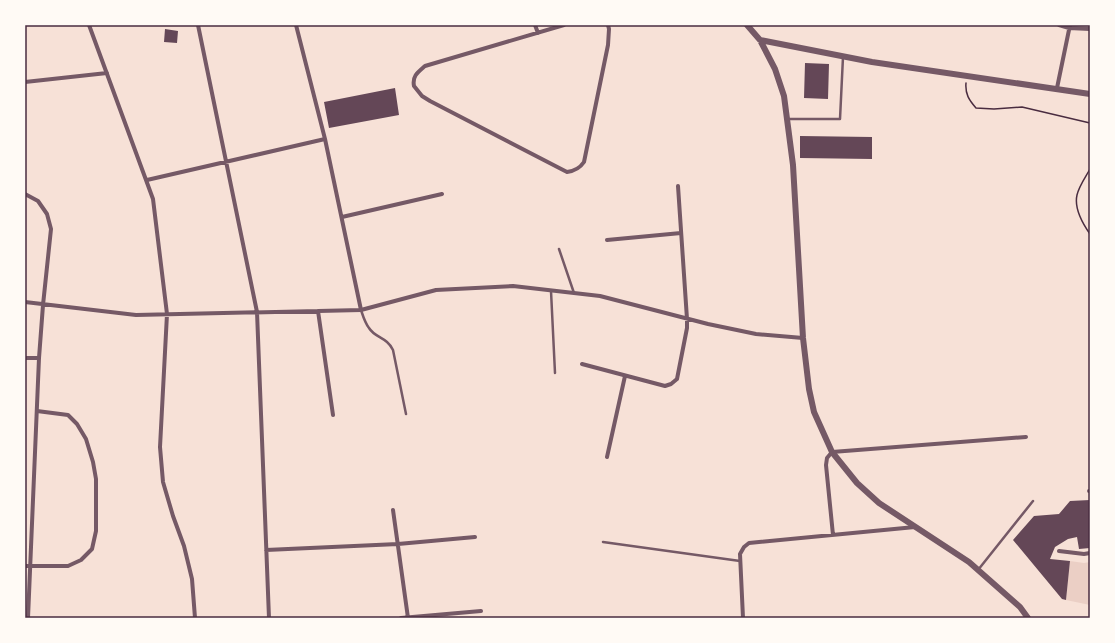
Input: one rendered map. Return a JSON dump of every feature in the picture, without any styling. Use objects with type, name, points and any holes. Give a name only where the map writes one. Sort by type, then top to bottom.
[{"type":"street","points":[[89,25],[153,199],[167,314],[160,447],[163,482],[184,546],[192,579],[195,618]]},
{"type":"street","points":[[198,25],[257,312],[269,618]]},
{"type":"street","points":[[296,25],[325,139],[361,310]]},
{"type":"street","points":[[535,25],[538,33]]},
{"type":"street","points":[[564,25],[548,27],[538,33],[425,66],[414,77],[413,82],[416,90],[430,101],[567,172],[578,168],[584,162],[608,44],[608,25]]},
{"type":"street","points":[[747,25],[760,40],[775,69],[784,96],[793,165],[803,338],[809,389],[814,412],[832,452],[857,484],[879,503],[969,562],[1020,607],[1028,618]]},
{"type":"street","points":[[1059,25],[1090,29]]},
{"type":"street","points":[[1056,88],[1069,27]]},
{"type":"street","points":[[760,40],[872,62],[1090,94]]},
{"type":"street","points":[[25,82],[107,73]]},
{"type":"street","points":[[147,180],[325,139]]},
{"type":"street","points":[[582,364],[665,386],[671,384],[677,379],[687,328],[678,186]]},
{"type":"street","points":[[25,194],[38,201],[47,214],[51,228],[42,305],[28,618]]},
{"type":"street","points":[[342,217],[442,194]]},
{"type":"street","points":[[607,240],[681,233]]},
{"type":"street","points":[[25,302],[136,315],[361,310],[436,290],[514,286],[600,296],[687,319],[756,334],[803,338]]},
{"type":"street","points":[[318,311],[333,415]]},
{"type":"street","points":[[25,358],[39,358]]},
{"type":"street","points":[[608,457],[624,376]]},
{"type":"street","points":[[25,566],[68,566],[82,560],[92,549],[96,531],[96,480],[93,462],[86,439],[77,424],[68,415],[37,411]]},
{"type":"street","points":[[833,536],[826,465],[827,458],[832,452],[1026,437]]},
{"type":"street","points":[[393,510],[408,618]]},
{"type":"street","points":[[743,618],[740,554],[744,547],[749,543],[915,527]]},
{"type":"street","points":[[266,550],[398,544],[475,537]]},
{"type":"street","points":[[1059,551],[1084,554],[1090,553]]},
{"type":"street","points":[[401,618],[481,611]]},
{"type":"lane","points":[[787,119],[840,119],[843,57]]},
{"type":"lane","points":[[559,249],[574,293]]},
{"type":"lane","points":[[551,290],[555,373]]},
{"type":"lane","points":[[361,310],[369,329],[390,344],[393,350],[406,414]]},
{"type":"lane","points":[[978,570],[1033,501]]},
{"type":"lane","points":[[603,542],[740,561]]},
{"type":"path","points":[[968,76],[966,89],[968,99],[976,108],[1022,108],[1090,123]]},
{"type":"path","points":[[1090,170],[1077,196],[1077,208],[1085,227],[1090,234]]},
{"type":"shaded area","points":[[1070,561],[1084,563],[1090,562],[1090,605],[1066,600]]},
{"type":"building","points":[[165,29],[178,31],[177,43],[164,42]]},
{"type":"building","points":[[805,63],[829,64],[828,99],[804,98]]},
{"type":"building","points":[[395,88],[399,115],[329,128],[324,102]]},
{"type":"building","points":[[800,136],[872,137],[872,159],[800,158]]},
{"type":"building","points":[[1090,500],[1090,548],[1079,549],[1077,537],[1068,539],[1055,547],[1050,559],[1070,561],[1066,600],[1062,599],[1013,540],[1034,516],[1059,514],[1070,501]]}]
